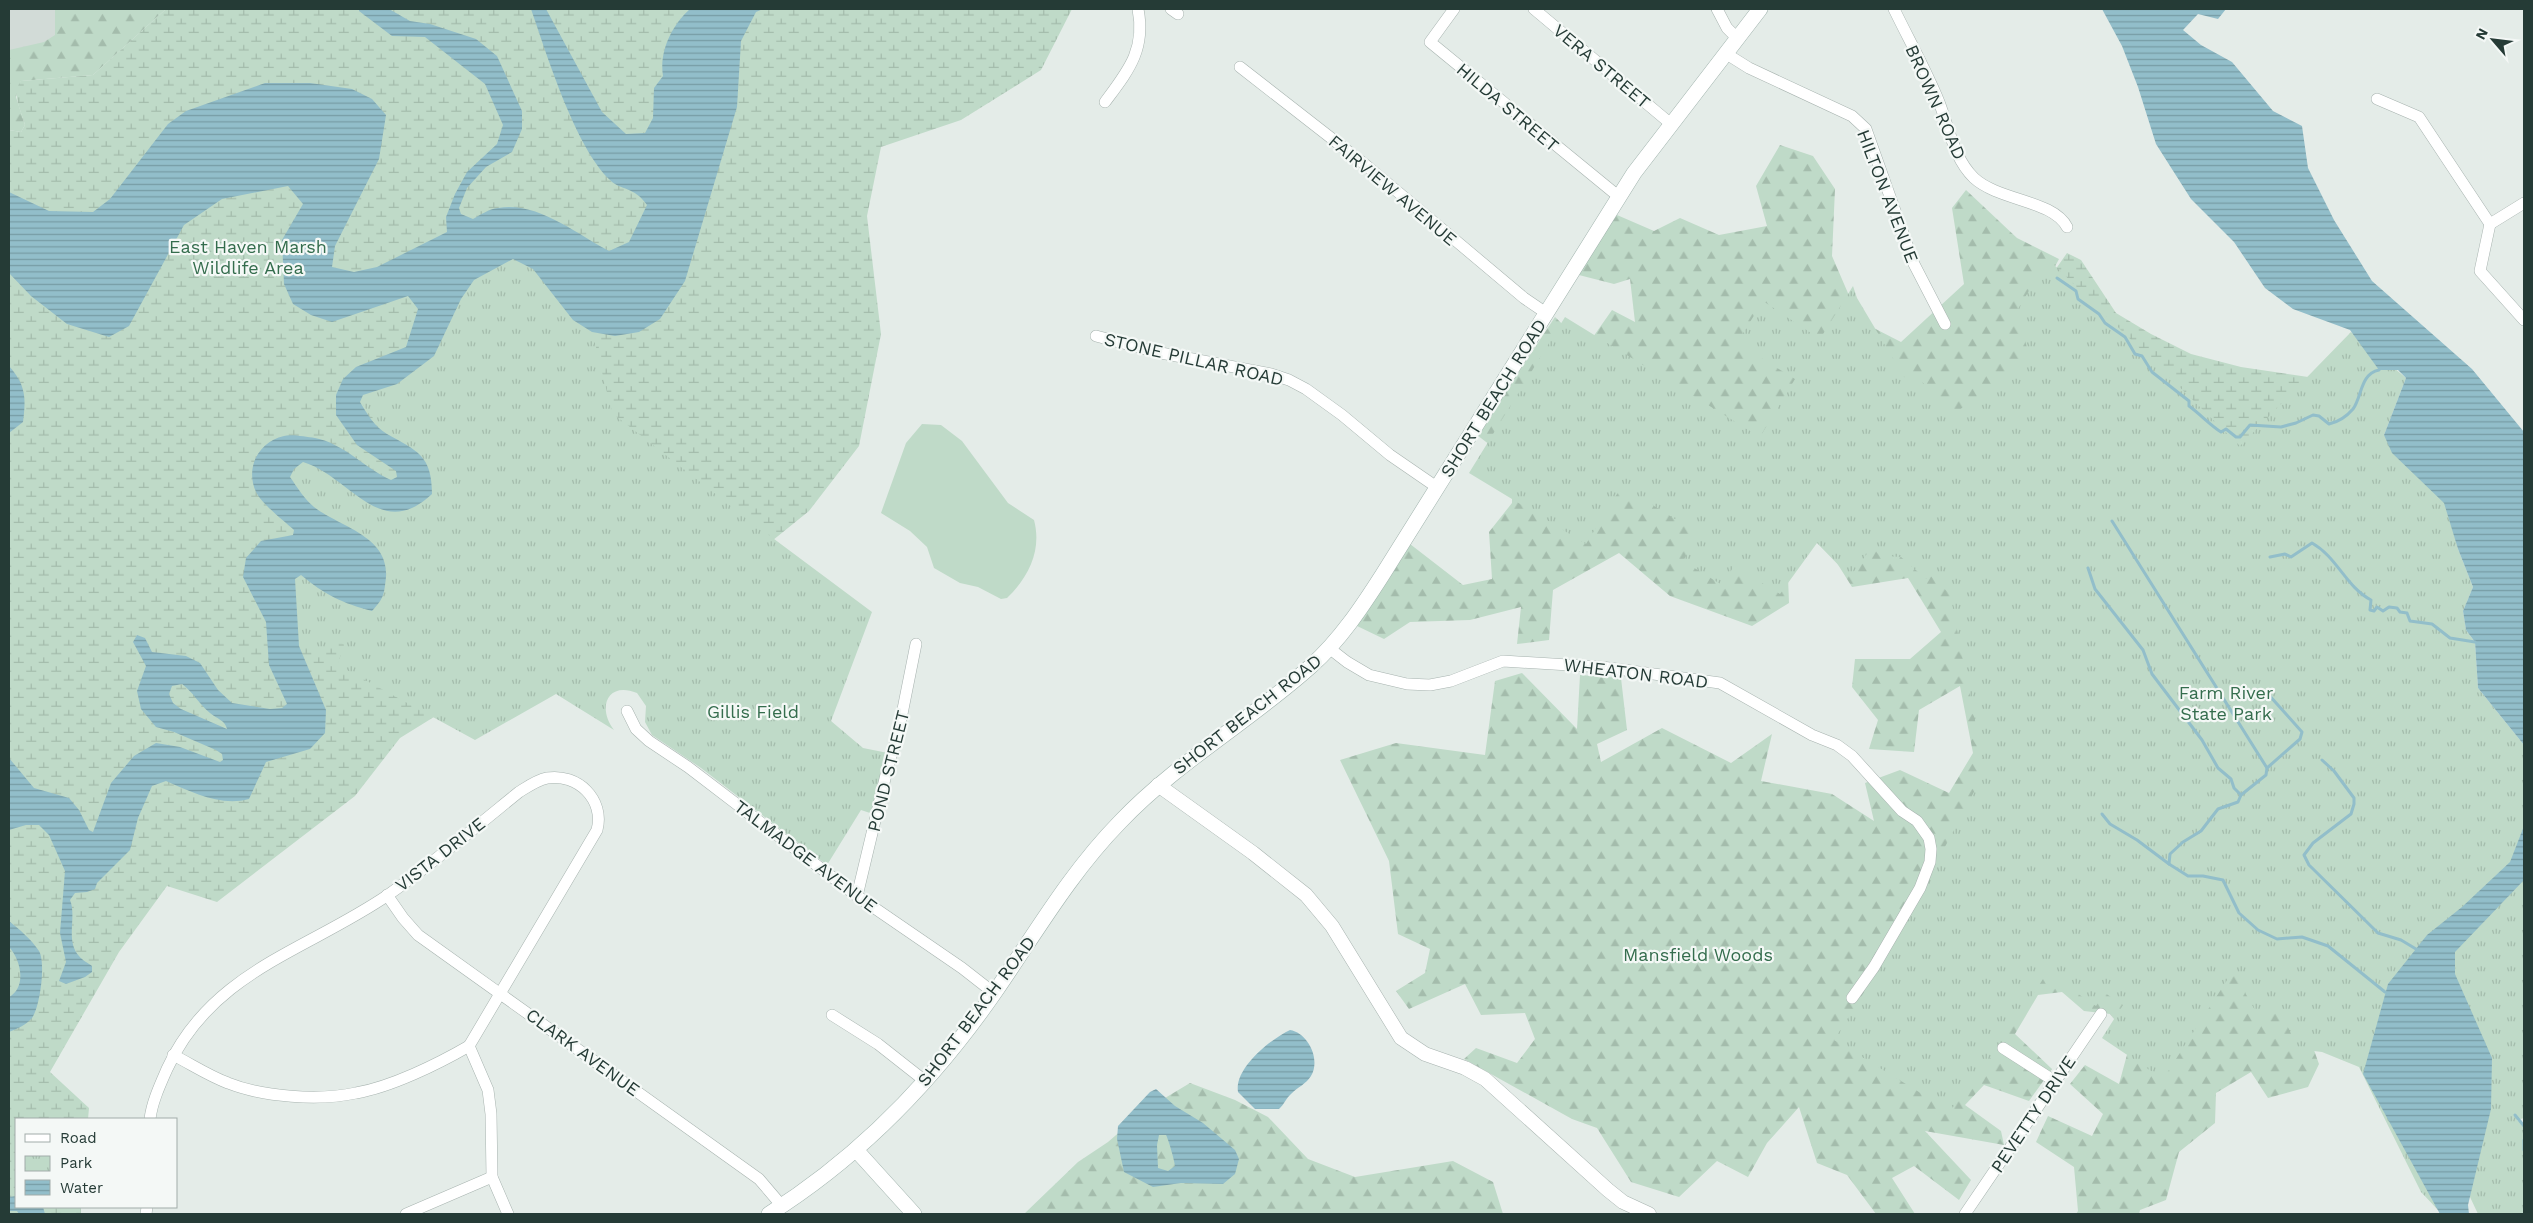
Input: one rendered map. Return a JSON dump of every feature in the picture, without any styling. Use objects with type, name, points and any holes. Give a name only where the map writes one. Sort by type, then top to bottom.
[{"type":"main road","name":"SHORT BEACH ROAD","points":[[770,1214],[857,1151],[893,1117],[925,1081],[994,993],[1080,868],[1119,822],[1158,785],[1283,690],[1329,648],[1365,603],[1618,196],[1760,9]]},
{"type":"main road","points":[[857,1151],[914,1214]]},
{"type":"street","points":[[1105,102],[1132,64],[1137,52],[1140,34],[1138,9]]},
{"type":"street","name":"HILDA STREET","points":[[1454,9],[1430,42],[1618,196]]},
{"type":"street","name":"VERA STREET","points":[[1534,9],[1671,124]]},
{"type":"street","points":[[1717,9],[1727,28],[1737,38]]},
{"type":"street","name":"BROWN ROAD","points":[[1894,9],[1939,102],[1965,168],[1982,185],[1999,194],[2056,213],[2067,227]]},
{"type":"street","name":"HILTON AVENUE","points":[[1725,54],[1749,68],[1802,92],[1862,123],[1881,168],[1920,280],[1945,324]]},
{"type":"street","name":"FAIRVIEW AVENUE","points":[[1240,67],[1367,166],[1524,298],[1546,313]]},
{"type":"street","points":[[2377,98],[2419,117],[2490,224],[2480,270],[2524,320]]},
{"type":"street","points":[[2490,224],[2524,203]]},
{"type":"street","name":"STONE PILLAR ROAD","points":[[1096,336],[1161,353],[1271,374],[1289,380],[1306,389],[1342,415],[1390,455],[1438,488]]},
{"type":"street","name":"POND STREET","points":[[857,896],[889,762],[897,739],[916,644]]},
{"type":"street","name":"WHEATON ROAD","points":[[1329,648],[1347,662],[1370,675],[1407,684],[1430,685],[1503,661],[1602,667],[1720,683],[1812,735],[1837,745],[1852,756],[1902,811],[1917,821],[1929,838],[1931,849],[1930,862],[1920,888],[1874,967],[1852,998]]},
{"type":"street","name":"TALMADGE AVENUE","points":[[626,710],[636,729],[649,741],[688,767],[857,896],[962,968],[994,993]]},
{"type":"street","name":"VISTA DRIVE","points":[[150,1118],[158,1088],[173,1055],[203,1013],[225,992],[254,972],[387,895],[519,792],[541,779],[563,778],[588,791],[599,810],[597,830],[468,1046]]},
{"type":"street","points":[[1158,785],[1253,853],[1306,895],[1332,926],[1401,1038],[1424,1054],[1465,1068],[1485,1079],[1608,1190],[1623,1202],[1649,1214]]},
{"type":"street","name":"CLARK AVENUE","points":[[387,895],[403,918],[418,934],[759,1179],[782,1206]]},
{"type":"street","name":"PEVETTY DRIVE","points":[[1965,1214],[2101,1014]]},
{"type":"street","points":[[832,1015],[878,1044],[925,1081]]},
{"type":"street","points":[[173,1055],[227,1083],[264,1093],[311,1096],[356,1093],[442,1061],[468,1046],[488,1090],[491,1114],[492,1177],[508,1214]]},
{"type":"street","points":[[2003,1048],[2056,1082]]},
{"type":"street","points":[[406,1214],[492,1177]]},
{"type":"shaded area","points":[[9,9],[139,9],[9,59]]},
{"type":"green space","points":[[55,9],[166,9],[93,75],[21,81],[16,97],[25,125],[21,132],[9,130],[9,50],[44,42],[55,35]]},
{"type":"green space","name":"East Haven Marsh Wildlife Area","points":[[166,9],[1072,9],[1041,70],[961,120],[881,147],[867,216],[881,334],[859,446],[809,511],[689,608],[505,673],[400,738],[355,796],[217,902],[167,886],[119,952],[50,1072],[89,1108],[88,1118],[15,1118],[15,1208],[81,1208],[81,1214],[9,1214],[9,130],[21,132],[25,125],[17,97],[18,86],[21,81],[93,75]]},
{"type":"green space","name":"Mansfield Woods","points":[[1780,145],[1813,156],[1835,189],[1832,256],[1860,321],[1901,342],[1964,284],[1952,208],[1966,190],[2017,238],[2059,259],[2041,293],[2319,1064],[2308,1087],[2268,1098],[2251,1072],[2216,1093],[2215,1123],[2179,1152],[2166,1200],[2140,1210],[2139,1214],[2076,1214],[2078,1211],[2074,1167],[2036,1142],[2048,1116],[2092,1136],[2103,1114],[2070,1084],[2085,1065],[2119,1084],[2131,1040],[2110,1014],[2084,1011],[2062,992],[2038,995],[2015,1034],[2052,1069],[2029,1101],[1984,1085],[1965,1105],[2001,1131],[2004,1145],[1925,1131],[1971,1180],[1959,1200],[1914,1166],[1892,1178],[1915,1214],[1876,1214],[1847,1175],[1817,1163],[1799,1107],[1767,1143],[1748,1177],[1717,1161],[1679,1197],[1631,1182],[1597,1128],[1572,1119],[1464,1059],[1476,1048],[1517,1063],[1535,1039],[1525,1013],[1481,1015],[1465,984],[1409,1009],[1396,991],[1425,973],[1430,949],[1398,934],[1389,861],[1340,760],[1396,743],[1485,755],[1495,681],[1522,673],[1577,729],[1580,675],[1621,678],[1627,730],[1597,744],[1601,762],[1662,728],[1731,763],[1772,734],[1761,781],[1832,794],[1874,821],[1865,783],[1900,770],[1949,793],[1973,753],[1960,686],[1919,710],[1914,752],[1869,749],[1878,720],[1852,687],[1855,659],[1910,659],[1941,632],[1908,578],[1852,587],[1810,520],[1787,550],[1789,603],[1752,626],[1670,596],[1619,553],[1553,590],[1549,640],[1517,644],[1521,607],[1470,620],[1410,622],[1384,639],[1355,625],[1410,544],[1463,585],[1492,579],[1489,532],[1512,503],[1512,462],[1477,435],[1555,317],[1586,347],[1612,310],[1635,322],[1630,279],[1614,284],[1575,274],[1617,215],[1654,231],[1680,218],[1719,235],[1767,226],[1756,186]]},
{"type":"green space","points":[[2067,253],[2081,260],[2116,313],[2151,334],[2191,354],[2241,367],[2315,378],[2357,346],[2374,363],[2271,482],[2046,283]]},
{"type":"green space","name":"Farm River State Park","points":[[2048,259],[2240,446],[2351,332],[2406,378],[2384,435],[2446,503],[2458,549],[2473,587],[2463,611],[2466,630],[2475,642],[2478,688],[2524,745],[2524,1118],[2517,1120],[2524,1126],[2524,1214],[2478,1214],[2470,1197],[2439,1211],[2421,1192],[2359,1067],[2322,1052],[2298,1049],[2281,1012],[2257,1014],[2233,971],[2163,1079],[2102,1038],[2123,1005],[2105,993],[2096,1006],[2047,973],[1994,1053],[1950,1111],[1834,1040],[1890,951],[1985,771],[1950,594],[1931,576],[1926,579],[1901,557],[1885,556],[1877,553],[1874,544],[1850,577],[1817,543],[1780,594],[1734,566],[1722,585],[1683,561],[1699,534],[1622,486],[1586,544],[1469,473],[1565,317],[1760,437],[1795,379],[1737,343],[1763,301],[1820,339],[1853,286],[1857,298],[1904,377],[1911,379],[1914,374],[1954,414],[2029,357],[2018,309]]},
{"type":"green space","name":"Gillis Field","points":[[520,261],[547,275],[587,310],[612,413],[750,521],[872,612],[831,721],[863,748],[888,753],[873,814],[861,810],[827,865],[701,768],[652,735],[645,722],[646,706],[637,693],[627,690],[618,691],[608,699],[606,713],[614,730],[556,694],[475,740],[343,668],[338,663],[344,645],[337,639],[322,654],[302,644],[297,647],[284,585],[305,504],[286,476],[297,461],[311,463],[341,478],[418,499],[373,418],[364,407],[362,394],[380,382],[452,294],[501,262],[510,262],[516,265]]},
{"type":"green space","points":[[922,424],[941,425],[962,441],[1008,503],[1034,520],[1036,542],[1032,562],[1022,581],[1007,598],[1001,599],[978,587],[960,583],[934,568],[927,547],[910,531],[881,513],[906,443]]},
{"type":"green space","points":[[1190,1083],[1235,1100],[1268,1117],[1308,1159],[1355,1177],[1453,1161],[1493,1182],[1503,1214],[1024,1214],[1078,1162],[1108,1142],[1145,1110]]},
{"type":"water","points":[[359,9],[389,9],[410,21],[430,24],[476,39],[497,56],[522,111],[522,129],[512,152],[486,167],[467,188],[459,208],[461,214],[473,219],[495,209],[513,207],[527,209],[555,220],[609,251],[629,242],[647,205],[637,195],[610,180],[597,165],[585,146],[563,99],[531,9],[546,9],[602,112],[626,134],[645,133],[653,118],[654,88],[663,76],[663,57],[668,39],[672,31],[690,9],[763,9],[756,12],[741,41],[737,107],[685,281],[660,319],[639,332],[615,336],[592,332],[573,320],[533,269],[513,259],[474,280],[461,299],[434,356],[397,384],[363,395],[360,402],[368,416],[379,428],[414,450],[426,462],[432,494],[413,507],[397,512],[381,509],[366,502],[320,469],[303,462],[294,469],[290,477],[307,501],[325,514],[361,534],[380,552],[385,563],[384,592],[379,603],[372,611],[334,598],[301,575],[295,579],[299,646],[326,710],[325,733],[310,749],[266,762],[249,799],[238,801],[217,800],[196,794],[166,781],[152,786],[138,818],[130,850],[97,883],[95,889],[75,893],[70,900],[72,907],[72,936],[75,950],[83,960],[92,966],[92,972],[85,977],[66,984],[59,981],[66,962],[60,933],[65,871],[49,835],[39,825],[26,825],[9,830],[9,758],[34,788],[69,798],[79,810],[89,830],[93,832],[111,783],[134,756],[156,743],[180,747],[220,762],[223,760],[222,754],[216,750],[174,732],[156,727],[141,709],[137,691],[146,666],[133,642],[137,635],[145,638],[152,652],[186,656],[200,663],[218,690],[232,703],[270,709],[282,708],[287,704],[269,665],[266,622],[243,577],[246,558],[261,541],[293,535],[294,530],[259,497],[253,483],[253,465],[256,457],[267,444],[287,435],[295,435],[315,438],[335,445],[391,480],[397,477],[396,471],[357,445],[336,415],[336,395],[343,379],[356,367],[406,347],[418,309],[408,296],[332,322],[311,315],[293,304],[284,284],[282,240],[303,204],[288,186],[222,199],[184,225],[129,326],[109,337],[67,324],[31,296],[9,273],[9,192],[49,211],[93,212],[110,199],[168,124],[186,111],[265,83],[310,83],[352,89],[372,99],[386,115],[379,159],[335,246],[332,267],[354,272],[377,267],[447,232],[446,217],[455,194],[467,172],[497,144],[503,125],[485,84],[425,37],[392,36],[359,11]],"holes":[[[182,684],[206,709],[223,722],[227,729],[181,709],[173,703],[169,694],[172,686]]]},
{"type":"water","points":[[2102,9],[2226,9],[2218,19],[2198,14],[2183,30],[2201,45],[2232,62],[2273,111],[2302,126],[2308,168],[2334,220],[2372,281],[2472,369],[2524,432],[2524,745],[2478,688],[2475,642],[2466,630],[2463,611],[2473,587],[2458,549],[2444,503],[2392,453],[2384,435],[2406,378],[2398,370],[2379,370],[2350,330],[2293,309],[2265,288],[2234,242],[2191,199],[2156,144],[2138,87],[2122,46]]},
{"type":"water","points":[[9,366],[22,386],[24,406],[23,422],[9,433]]},
{"type":"water","points":[[2524,826],[2524,880],[2455,952],[2455,974],[2492,1058],[2491,1109],[2468,1205],[2469,1214],[2440,1214],[2363,1074],[2388,984],[2427,935],[2462,907],[2510,862]]},
{"type":"water","points":[[9,921],[39,951],[42,975],[37,1005],[32,1018],[27,1023],[9,1032],[9,997],[15,993],[18,987],[20,973],[17,959],[9,947]]},
{"type":"water","points":[[1290,1030],[1302,1036],[1311,1048],[1314,1069],[1311,1076],[1289,1096],[1279,1109],[1255,1109],[1238,1092],[1238,1083],[1242,1073],[1255,1055],[1273,1040]]},
{"type":"water","points":[[1156,1089],[1175,1106],[1203,1123],[1235,1150],[1239,1159],[1235,1174],[1223,1184],[1181,1183],[1153,1187],[1124,1172],[1117,1139],[1118,1126],[1150,1092]],"holes":[[[1159,1135],[1166,1135],[1175,1166],[1168,1171],[1158,1168],[1157,1145]]]},
{"type":"water","points":[[15,1196],[15,1208],[43,1208],[45,1214],[19,1214],[17,1211],[9,1211],[9,1197]]},
{"type":"waterway","points":[[2057,278],[2076,291],[2078,299],[2099,314],[2105,323],[2125,337],[2135,354],[2142,356],[2152,372],[2189,401],[2189,406],[2221,432],[2226,429],[2236,437],[2240,437],[2250,425],[2281,427],[2296,423],[2313,415],[2319,416],[2329,424],[2336,422],[2353,409],[2368,376],[2379,370]]},
{"type":"waterway","points":[[2112,521],[2267,768],[2266,775],[2241,795]]},
{"type":"waterway","points":[[2270,557],[2285,554],[2291,557],[2312,543],[2328,556],[2355,588],[2371,600],[2370,610],[2374,611],[2377,607],[2383,611],[2389,607],[2397,608],[2400,612],[2407,613],[2410,621],[2432,624],[2450,638],[2475,642]]},
{"type":"waterway","points":[[2088,568],[2095,589],[2143,650],[2152,674],[2202,740],[2218,768],[2231,779],[2234,788],[2241,795],[2238,802],[2218,809],[2201,831],[2183,842],[2170,854],[2169,864],[2188,876],[2203,876],[2223,880],[2239,913],[2258,930],[2277,939],[2302,937],[2328,946],[2385,992]]},
{"type":"waterway","points":[[2267,768],[2300,739],[2302,732],[2268,694]]},
{"type":"waterway","points":[[2322,760],[2334,771],[2354,798],[2354,804],[2351,814],[2313,843],[2304,855],[2309,865],[2378,933],[2401,940],[2416,949]]},
{"type":"waterway","points":[[2102,814],[2110,824],[2137,840],[2169,864]]},
{"type":"waterway","points":[[2515,1115],[2524,1126]]},
{"type":"waterway","points":[[2524,1140],[2524,1150]]}]
